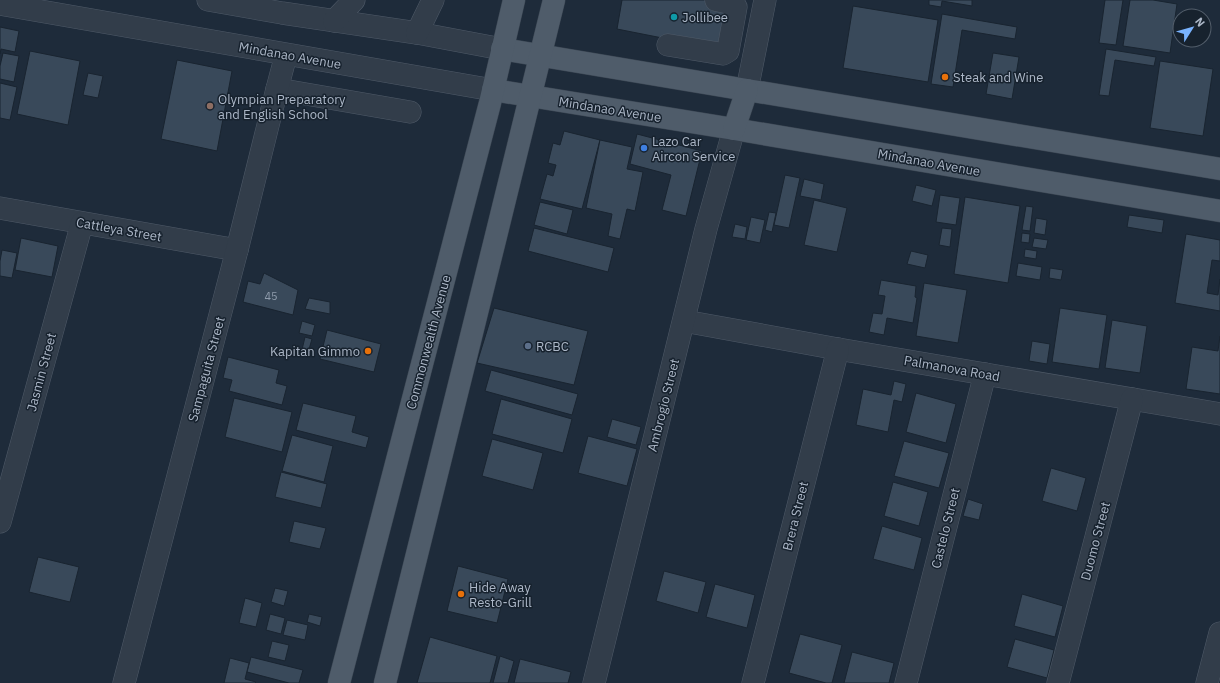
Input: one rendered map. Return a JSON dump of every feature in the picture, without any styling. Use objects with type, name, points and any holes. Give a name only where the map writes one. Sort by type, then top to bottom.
[{"type":"main road","name":"Commonwealth Avenue","points":[[340,683],[493,90],[514,0]]},
{"type":"main road","points":[[385,683],[554,0]]},
{"type":"main road","points":[[502,49],[1220,169]]},
{"type":"main road","name":"Mindanao Avenue","points":[[493,90],[1220,211]]},
{"type":"main road","points":[[734,129],[747,90]]},
{"type":"street","points":[[208,0],[284,7],[334,21],[417,33],[502,49]]},
{"type":"street","points":[[334,21],[354,0]]},
{"type":"street","points":[[417,33],[433,0]]},
{"type":"street","points":[[668,45],[723,54],[728,51],[736,8],[734,4],[716,0]]},
{"type":"street","points":[[747,90],[765,0]]},
{"type":"street","name":"Mindanao Avenue","points":[[0,4],[493,90]]},
{"type":"street","name":"Sampaguita Street","points":[[124,683],[237,250],[286,55]]},
{"type":"street","points":[[277,89],[410,112]]},
{"type":"street","name":"Ambrogio Street","points":[[594,683],[706,229],[734,129]]},
{"type":"street","name":"Cattleya Street","points":[[0,208],[237,250]]},
{"type":"street","name":"Jasmin Street","points":[[0,522],[82,223]]},
{"type":"street","name":"Palmanova Road","points":[[684,321],[838,349],[1220,414]]},
{"type":"street","name":"Brera Street","points":[[753,683],[838,349]]},
{"type":"street","name":"Castelo Street","points":[[906,683],[985,374]]},
{"type":"street","name":"Duomo Street","points":[[1058,683],[1132,399]]},
{"type":"street","points":[[1207,683],[1220,633]]},
{"type":"building","name":"Jollibee","points":[[622,0],[705,0],[731,5],[723,50],[617,29]]},
{"type":"building","points":[[929,0],[972,0],[972,6],[942,1],[941,7],[929,5]]},
{"type":"building","points":[[1105,0],[1123,0],[1116,45],[1099,43]]},
{"type":"building","points":[[1130,0],[1153,0],[1177,4],[1176,8],[1172,8],[1172,39],[1170,53],[1123,46]]},
{"type":"building","points":[[853,6],[938,20],[928,82],[843,68]]},
{"type":"building","points":[[942,14],[1017,27],[1015,39],[962,30],[953,87],[931,84]]},
{"type":"building","points":[[0,27],[19,31],[15,52],[1,49],[0,54]]},
{"type":"building","points":[[1106,49],[1156,57],[1154,66],[1115,60],[1109,96],[1099,95]]},
{"type":"building","points":[[30,51],[80,61],[68,125],[17,114]]},
{"type":"building","points":[[3,53],[19,56],[14,82],[0,79],[0,66]]},
{"type":"building","points":[[993,53],[1019,57],[1012,99],[986,94]]},
{"type":"building","points":[[177,60],[232,71],[217,151],[161,139]]},
{"type":"building","points":[[1160,61],[1213,69],[1203,136],[1150,128]]},
{"type":"building","points":[[88,73],[103,76],[98,98],[83,95]]},
{"type":"building","points":[[0,83],[17,87],[10,120],[0,118]]},
{"type":"building","points":[[564,131],[600,140],[582,209],[540,199],[547,174],[553,176],[556,165],[548,163],[553,143],[560,145]]},
{"type":"building","points":[[637,134],[702,151],[686,216],[662,210],[671,175],[630,164]]},
{"type":"building","points":[[600,140],[632,147],[627,169],[643,172],[635,211],[627,209],[620,239],[608,236],[612,214],[586,208]]},
{"type":"building","points":[[785,175],[800,178],[789,228],[774,225]]},
{"type":"building","points":[[804,179],[824,184],[821,200],[800,196]]},
{"type":"building","points":[[916,185],[936,190],[932,206],[912,201]]},
{"type":"building","points":[[940,195],[960,198],[956,225],[936,222]]},
{"type":"building","points":[[965,197],[1020,206],[1008,283],[954,274]]},
{"type":"building","points":[[814,200],[847,208],[837,252],[804,245]]},
{"type":"building","points":[[540,202],[573,210],[567,234],[534,225]]},
{"type":"building","points":[[1026,206],[1033,207],[1030,231],[1022,230]]},
{"type":"building","points":[[769,212],[776,213],[772,232],[765,230]]},
{"type":"building","points":[[1129,215],[1164,220],[1162,233],[1127,227]]},
{"type":"building","points":[[751,217],[765,220],[760,243],[746,240]]},
{"type":"building","points":[[1036,218],[1047,220],[1045,235],[1034,233]]},
{"type":"building","points":[[735,224],[747,227],[745,239],[732,237]]},
{"type":"building","points":[[534,228],[614,248],[608,272],[528,251]]},
{"type":"building","points":[[942,228],[952,229],[950,247],[939,245]]},
{"type":"building","points":[[1022,233],[1030,234],[1029,243],[1021,242]]},
{"type":"building","points":[[1186,234],[1220,240],[1220,261],[1212,260],[1207,293],[1218,295],[1220,279],[1220,311],[1175,303]]},
{"type":"building","points":[[21,238],[58,246],[52,277],[15,270]]},
{"type":"building","points":[[1034,238],[1048,240],[1046,249],[1032,247]]},
{"type":"building","points":[[1025,249],[1037,251],[1036,259],[1024,257]]},
{"type":"building","points":[[2,250],[17,253],[12,278],[0,276]]},
{"type":"building","points":[[911,251],[928,255],[925,268],[907,264]]},
{"type":"building","points":[[1018,263],[1042,267],[1040,280],[1016,276]]},
{"type":"building","points":[[1050,268],[1063,270],[1061,280],[1049,278]]},
{"type":"building","points":[[264,273],[298,290],[293,315],[243,302],[248,281],[260,284]]},
{"type":"building","points":[[881,280],[916,286],[915,297],[917,298],[913,323],[887,318],[884,335],[869,332],[873,313],[882,314],[885,296],[878,295]]},
{"type":"building","points":[[924,283],[967,290],[958,343],[916,336]]},
{"type":"building","points":[[309,298],[330,302],[330,314],[305,309]]},
{"type":"building","points":[[494,308],[588,331],[574,385],[477,363]]},
{"type":"building","points":[[1060,308],[1107,315],[1099,369],[1052,362]]},
{"type":"building","points":[[1112,320],[1147,326],[1140,373],[1105,368]]},
{"type":"building","points":[[302,321],[315,325],[312,336],[299,333]]},
{"type":"building","points":[[327,330],[381,344],[374,372],[320,359]]},
{"type":"building","points":[[1220,336],[1220,394],[1186,389],[1192,347],[1218,351]]},
{"type":"building","points":[[305,337],[312,339],[307,356],[301,354]]},
{"type":"building","points":[[1032,341],[1050,344],[1047,364],[1029,361]]},
{"type":"building","points":[[228,357],[279,370],[276,383],[287,386],[282,405],[229,391],[232,380],[223,378]]},
{"type":"building","points":[[491,370],[578,394],[572,415],[485,391]]},
{"type":"building","points":[[894,381],[906,384],[902,402],[894,400],[888,432],[856,425],[863,389],[891,395]]},
{"type":"building","points":[[916,393],[956,404],[946,443],[906,432]]},
{"type":"building","points":[[234,398],[292,412],[282,452],[225,437]]},
{"type":"building","points":[[501,399],[572,419],[563,453],[492,434]]},
{"type":"building","points":[[303,403],[356,416],[352,432],[369,437],[366,448],[296,430]]},
{"type":"building","points":[[612,419],[641,427],[636,445],[607,437]]},
{"type":"building","points":[[292,435],[333,446],[324,482],[282,471]]},
{"type":"building","points":[[588,436],[637,449],[627,486],[578,473]]},
{"type":"building","points":[[492,439],[543,453],[533,490],[482,476]]},
{"type":"building","points":[[904,441],[949,453],[939,488],[894,476]]},
{"type":"building","points":[[1051,468],[1086,478],[1077,511],[1042,501]]},
{"type":"building","points":[[281,472],[327,484],[321,508],[275,497]]},
{"type":"building","points":[[893,482],[928,492],[919,526],[884,516]]},
{"type":"building","points":[[968,499],[983,504],[979,520],[963,516]]},
{"type":"building","points":[[294,521],[326,528],[320,549],[289,542]]},
{"type":"building","points":[[882,526],[922,538],[914,570],[873,559]]},
{"type":"building","points":[[38,557],[79,567],[70,602],[29,592]]},
{"type":"building","points":[[458,566],[508,579],[497,623],[447,611]]},
{"type":"building","points":[[664,571],[706,582],[698,613],[656,601]]},
{"type":"building","points":[[715,584],[755,595],[747,628],[706,617]]},
{"type":"building","points":[[275,588],[288,591],[284,606],[271,602]]},
{"type":"building","points":[[1022,594],[1063,606],[1055,637],[1014,626]]},
{"type":"building","points":[[245,598],[262,603],[256,627],[239,623]]},
{"type":"building","points":[[270,614],[285,618],[281,634],[266,630]]},
{"type":"building","points":[[309,614],[322,617],[320,626],[307,622]]},
{"type":"building","points":[[287,620],[308,625],[305,640],[283,635]]},
{"type":"building","points":[[800,634],[842,645],[832,683],[826,683],[789,673]]},
{"type":"building","points":[[430,637],[497,656],[490,683],[417,683]]},
{"type":"building","points":[[1015,639],[1054,650],[1047,678],[1007,667]]},
{"type":"building","points":[[272,641],[289,645],[285,661],[268,657]]},
{"type":"building","points":[[852,652],[894,663],[889,683],[844,683]]},
{"type":"building","points":[[500,656],[514,661],[508,683],[493,683]]},
{"type":"building","points":[[251,657],[303,670],[299,683],[289,683],[247,672]]},
{"type":"building","points":[[230,658],[249,663],[245,679],[256,682],[224,683]]},
{"type":"building","points":[[520,659],[571,672],[568,683],[514,683]]},
{"type":"place","name":"Jollibee","points":[[674,17]]},
{"type":"place","name":"Steak and Wine","points":[[945,77]]},
{"type":"place","name":"Olympian Preparatory and English School","points":[[210,106]]},
{"type":"place","name":"Lazo Car Aircon Service","points":[[644,148]]},
{"type":"place","name":"RCBC","points":[[528,346]]},
{"type":"place","name":"Kapitan Gimmo","points":[[368,351]]},
{"type":"place","name":"Hide Away Resto-Grill","points":[[461,594]]}]
